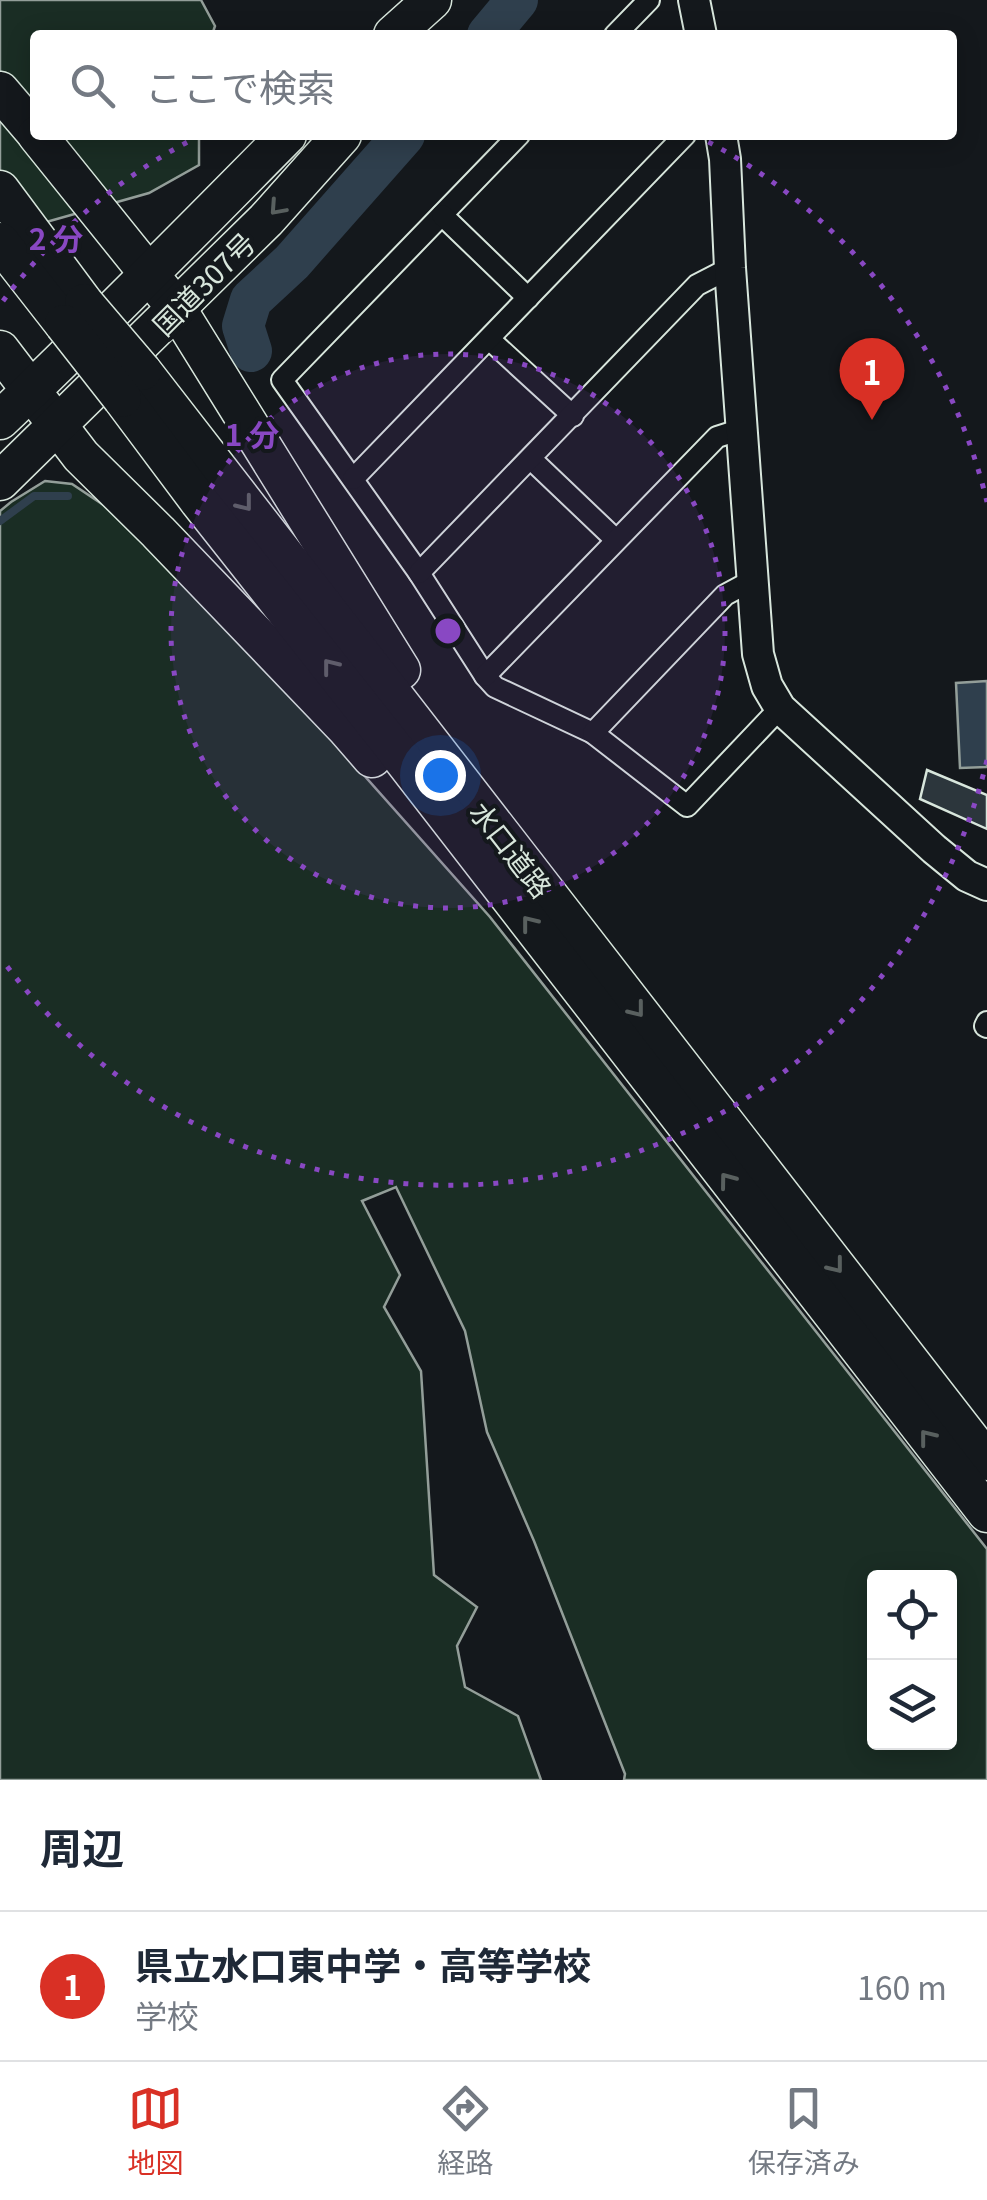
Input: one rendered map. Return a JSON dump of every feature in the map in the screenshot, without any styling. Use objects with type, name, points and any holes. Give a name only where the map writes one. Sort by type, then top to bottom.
[{"type":"highway","points":[[399,30],[432,0]]},
{"type":"highway","points":[[434,30],[460,0]]},
{"type":"highway","points":[[0,90],[30,127]]},
{"type":"highway","points":[[41,140],[177,309],[381,640],[495,811],[496,828]]},
{"type":"highway","name":"国道307号","points":[[0,420],[282,140]]},
{"type":"highway","name":"国道307号","points":[[2,479],[266,220],[338,140]]},
{"type":"highway","name":"水口道路","points":[[0,190],[74,313]]},
{"type":"highway","name":"水口道路","points":[[0,242],[74,313],[496,828],[987,1461]]},
{"type":"highway","points":[[0,350],[80,456],[346,728],[420,816],[465,862],[490,873]]},
{"type":"highway","name":"水口道路","points":[[132,385],[200,501],[987,1513]]},
{"type":"highway","points":[[2,479],[32,468],[60,466],[86,472],[108,484]]},
{"type":"street","points":[[620,30],[649,0]]},
{"type":"street","points":[[694,0],[700,30]]},
{"type":"street","points":[[514,140],[282,380],[495,687],[594,733],[688,806],[780,708]]},
{"type":"street","points":[[353,479],[680,140]]},
{"type":"street","points":[[722,140],[758,654],[767,686],[780,708],[934,850],[967,876],[987,885]]},
{"type":"street","points":[[442,215],[528,298]]},
{"type":"street","points":[[419,573],[697,285],[730,268]]},
{"type":"street","points":[[489,339],[573,416]]},
{"type":"street","points":[[485,676],[717,437],[742,429]]},
{"type":"street","points":[[532,459],[616,540]]},
{"type":"street","points":[[594,733],[725,595],[753,580]]},
{"type":"green space","points":[[0,0],[201,0],[214,30],[30,30],[30,140],[199,140],[199,165],[149,193],[25,228],[0,231]]},
{"type":"green space","points":[[45,481],[72,484],[111,510],[282,683],[490,917],[987,1549],[987,1780],[624,1780],[625,1774],[534,1541],[487,1432],[465,1331],[396,1187],[362,1201],[400,1275],[384,1307],[421,1371],[434,1575],[477,1607],[457,1646],[465,1687],[518,1716],[541,1780],[0,1780],[0,511]]},
{"type":"water","points":[[987,681],[987,767],[960,768],[956,683]]},
{"type":"building","points":[[927,770],[987,795],[987,829],[920,799]]},
{"type":"waterway","points":[[492,30],[517,0]]},
{"type":"waterway","points":[[251,351],[243,326],[251,300],[292,262],[400,140]]},
{"type":"waterway","points":[[0,521],[34,496],[68,496]]},
{"type":"place","name":"県立水口東中学・高等学校","points":[[872,420]]}]
